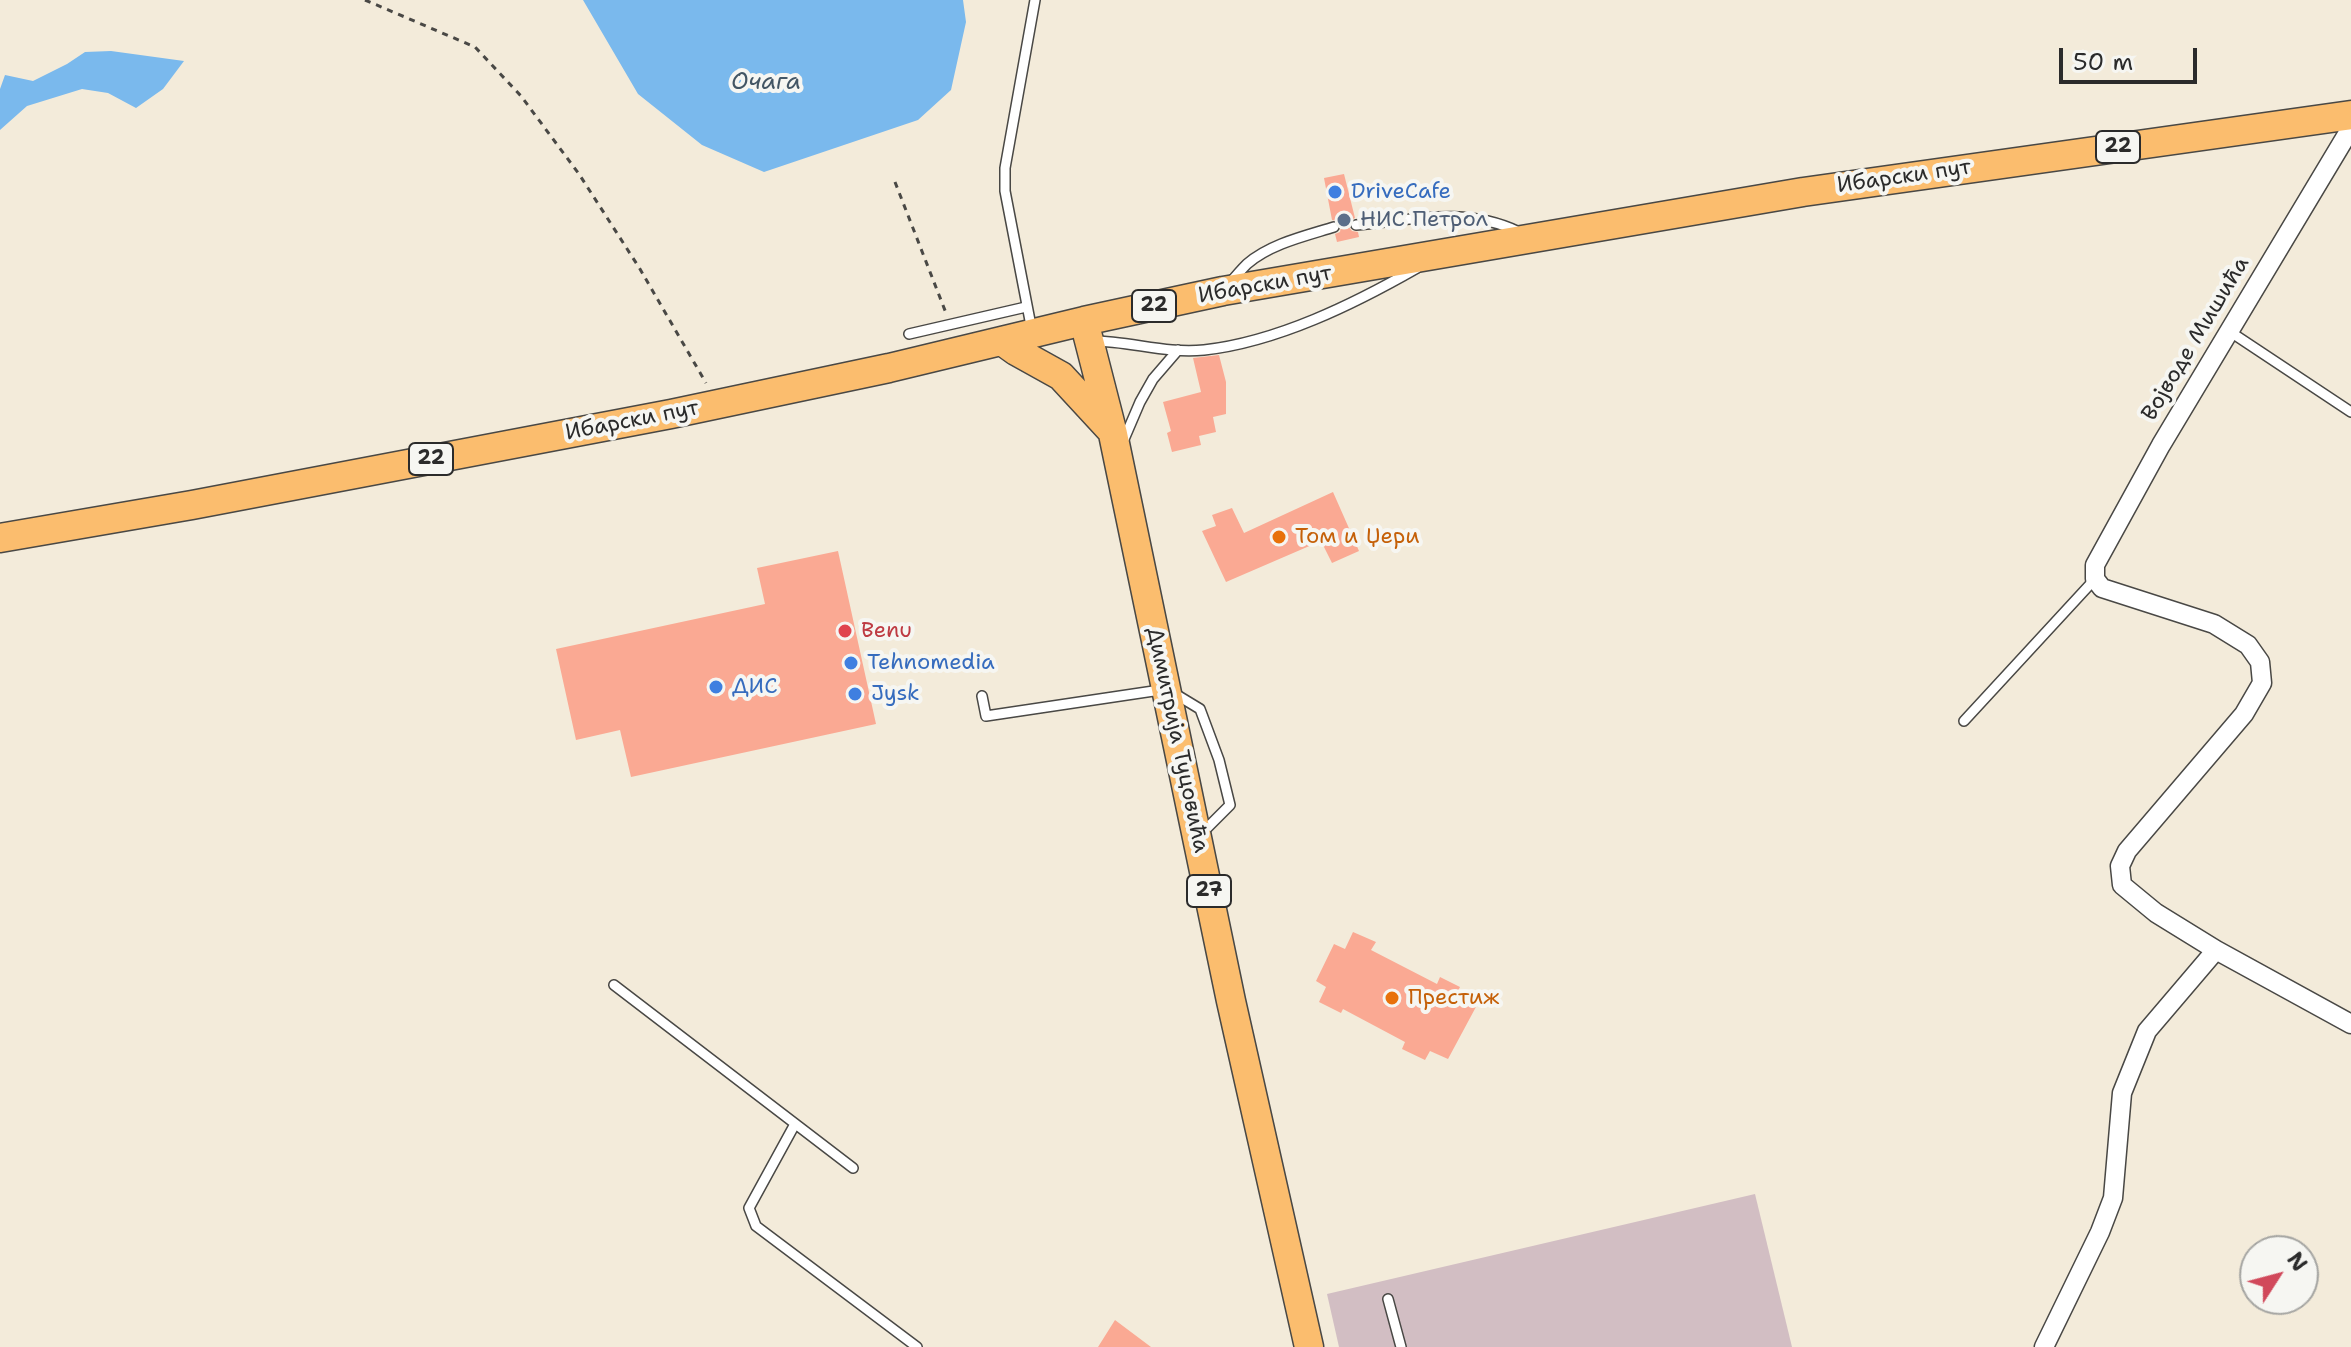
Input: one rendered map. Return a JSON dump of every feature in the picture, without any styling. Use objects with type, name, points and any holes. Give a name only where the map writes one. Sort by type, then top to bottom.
[{"type":"main road","name":"Ибарски пут","points":[[0,538],[192,505],[889,368],[1002,341],[1029,320],[1087,331],[1223,291],[1803,192],[2351,115]]},
{"type":"main road","name":"Димитрија Туцовића","points":[[1087,331],[1116,444],[1231,1001],[1309,1347]]},
{"type":"main road","points":[[1002,341],[1061,376],[1116,444]]},
{"type":"street","name":"Војводе Мишића","points":[[2095,579],[2095,565],[2161,445],[2351,128]]},
{"type":"street","points":[[2095,579],[2102,588],[2214,624],[2248,645],[2260,662],[2262,683],[2244,714],[2127,851],[2120,866],[2122,885],[2156,913],[2216,950],[2351,1024]]},
{"type":"street","points":[[2044,1347],[2100,1232],[2113,1198],[2122,1093],[2147,1031],[2216,950]]},
{"type":"lane","points":[[909,334],[950,324],[1029,320],[1005,191],[1005,168],[1035,0]]},
{"type":"lane","points":[[1356,225],[1459,215],[1494,223],[1533,239]]},
{"type":"lane","points":[[1223,291],[1247,264],[1265,252],[1334,227]]},
{"type":"lane","points":[[1087,331],[1161,350],[1204,350],[1263,337],[1357,301],[1442,254]]},
{"type":"lane","points":[[2229,331],[2351,412]]},
{"type":"lane","points":[[1116,444],[1153,379],[1178,350]]},
{"type":"lane","name":"Војводе Мишића","points":[[1964,721],[2095,579]]},
{"type":"lane","points":[[982,696],[986,716],[1167,689],[1200,709],[1219,760],[1230,805],[1198,838]]},
{"type":"lane","points":[[614,985],[853,1168]]},
{"type":"lane","points":[[795,1124],[749,1208],[756,1226],[917,1347]]},
{"type":"lane","points":[[1388,1299],[1401,1347]]},
{"type":"path","points":[[365,0],[475,47],[521,96],[579,174],[640,269],[718,404]]},
{"type":"path","points":[[895,182],[950,324]]},
{"type":"shaded area","points":[[1755,1194],[1792,1347],[1339,1347],[1327,1294]]},
{"type":"water","name":"Очага","points":[[583,0],[963,0],[966,22],[951,90],[918,120],[764,172],[702,145],[638,94]]},
{"type":"water","points":[[111,51],[184,61],[163,89],[136,108],[108,93],[82,89],[27,106],[0,130],[0,89],[5,75],[33,81],[85,52]]},
{"type":"building","points":[[1344,174],[1355,218],[1350,221],[1349,227],[1358,232],[1359,237],[1337,242],[1335,234],[1340,232],[1341,226],[1338,221],[1332,220],[1324,178]]},
{"type":"building","points":[[1219,355],[1226,382],[1226,414],[1213,417],[1216,432],[1199,436],[1201,445],[1172,452],[1167,433],[1171,431],[1163,402],[1201,392],[1193,358]]},
{"type":"building","name":"Том и Џери","points":[[1333,492],[1359,551],[1332,563],[1321,541],[1226,582],[1202,531],[1216,526],[1212,515],[1232,508],[1244,533]]},
{"type":"building","name":"ДИС","points":[[838,551],[876,724],[631,777],[620,730],[576,740],[556,649],[765,604],[757,568]]},
{"type":"building","name":"Престиж","points":[[1353,932],[1376,942],[1371,950],[1437,984],[1440,977],[1460,987],[1456,995],[1477,1005],[1448,1059],[1430,1051],[1425,1060],[1402,1049],[1405,1042],[1343,1009],[1341,1013],[1319,1002],[1326,987],[1316,981],[1334,944],[1345,949]]},
{"type":"building","points":[[1115,1320],[1151,1347],[1098,1347]]},
{"type":"place","name":"DriveCafe","points":[[1335,192]]},
{"type":"place","name":"НИС Петрол","points":[[1344,220]]},
{"type":"place","name":"Том и Џери","points":[[1279,537]]},
{"type":"place","name":"Benu","points":[[845,631]]},
{"type":"place","name":"Tehnomedia","points":[[851,663]]},
{"type":"place","name":"ДИС","points":[[716,687]]},
{"type":"place","name":"Jysk","points":[[855,694]]},
{"type":"place","name":"Престиж","points":[[1392,998]]}]
